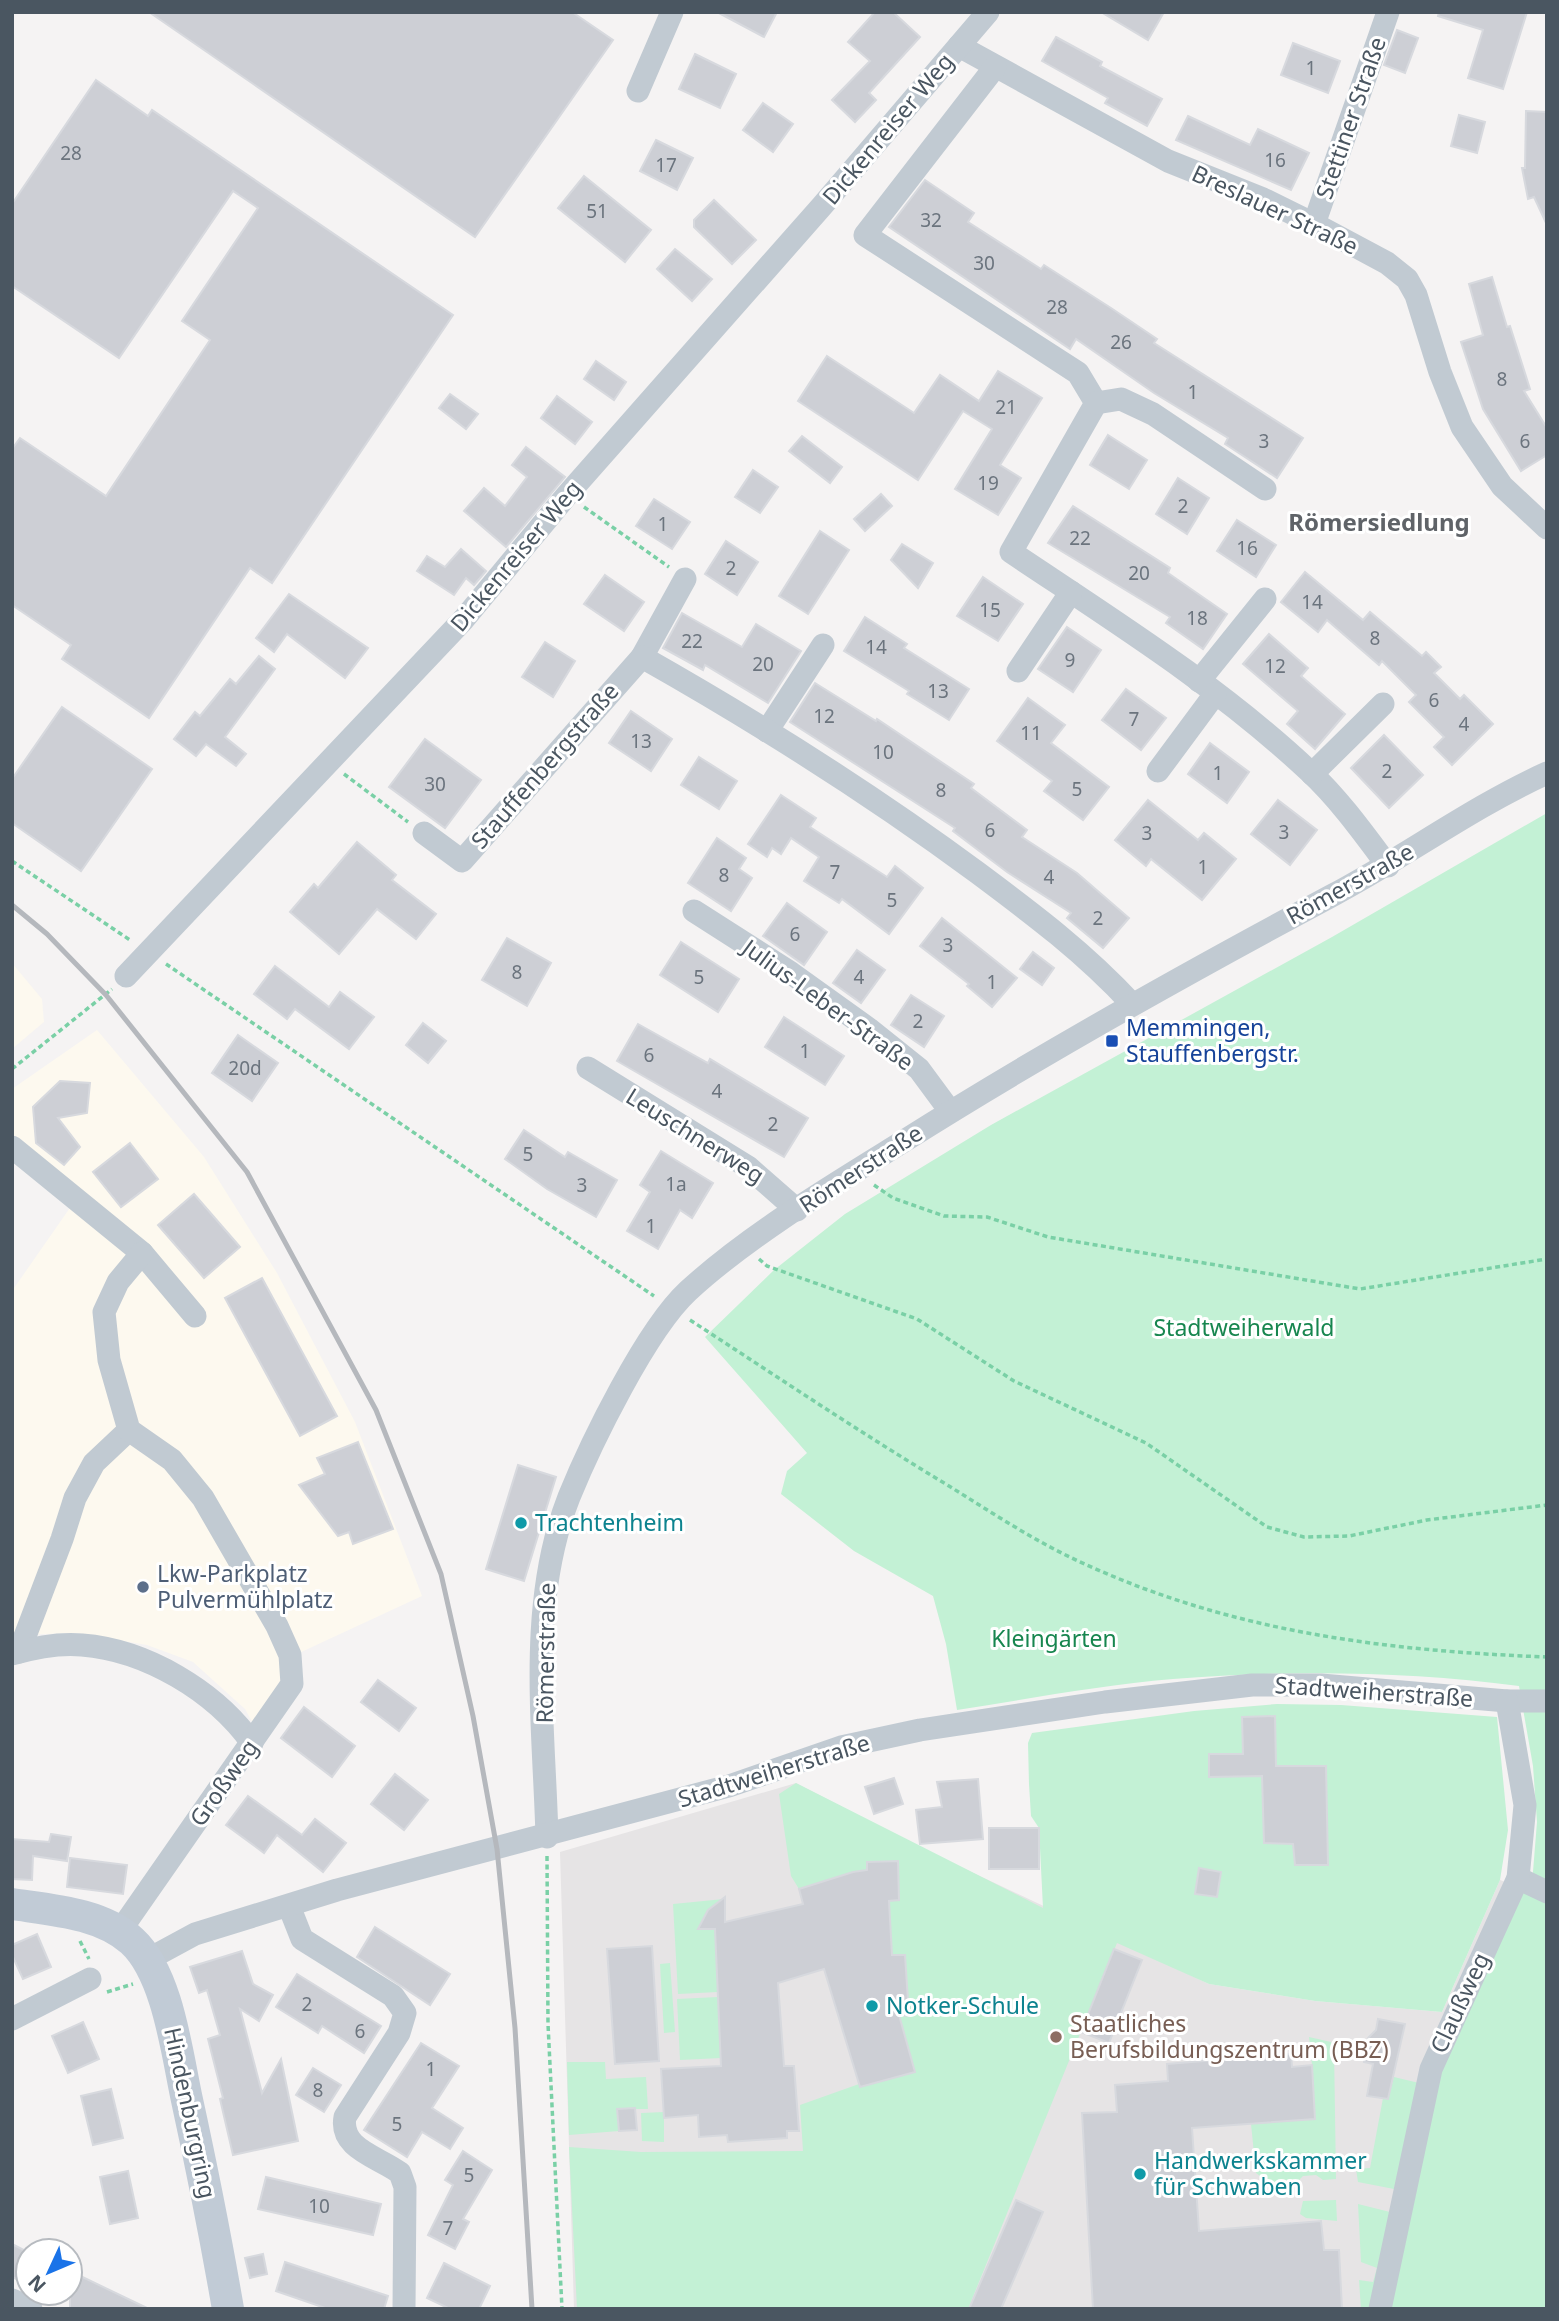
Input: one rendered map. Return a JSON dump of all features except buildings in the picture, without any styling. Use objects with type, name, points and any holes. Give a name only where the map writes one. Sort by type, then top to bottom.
[{"type":"main road","points":[[12,1904],[92,1919],[120,1931]]},
{"type":"main road","name":"Hindenburgring","points":[[120,1931],[137,1967],[170,2021],[206,2185],[228,2309]]},
{"type":"street","points":[[638,91],[672,12]]},
{"type":"street","name":"Dickenreiser Weg","points":[[127,976],[464,619],[567,495],[822,206],[988,12]]},
{"type":"street","name":"Stettiner Straße","points":[[1314,224],[1388,12]]},
{"type":"street","name":"Breslauer Straße","points":[[959,46],[1168,161],[1263,199],[1314,224],[1387,263],[1407,279],[1420,305],[1440,372],[1462,427],[1503,486],[1547,527]]},
{"type":"street","points":[[995,67],[865,235],[1078,373],[1096,403]]},
{"type":"street","points":[[1096,403],[1121,399],[1153,414],[1265,489]]},
{"type":"street","points":[[1096,403],[1012,552],[1138,634],[1312,774],[1388,866]]},
{"type":"street","points":[[685,579],[642,657],[767,731],[941,845],[1076,947],[1132,1004]]},
{"type":"street","points":[[1018,671],[1071,592]]},
{"type":"street","points":[[1158,771],[1207,687],[1265,599]]},
{"type":"street","points":[[767,731],[823,645]]},
{"type":"street","name":"Stauffenbergstraße","points":[[424,833],[462,861],[517,802],[642,657]]},
{"type":"street","points":[[1312,774],[1383,704]]},
{"type":"street","name":"Römerstraße","points":[[547,1837],[543,1601],[552,1551],[568,1500],[591,1448],[673,1308],[689,1291],[797,1210],[950,1111],[1132,1004],[1388,866],[1486,805],[1547,773]]},
{"type":"street","name":"Julius-Leber-Straße","points":[[694,911],[791,973],[869,1029],[919,1069],[950,1111]]},
{"type":"street","name":"Leuschnerweg","points":[[588,1068],[748,1167],[797,1210]]},
{"type":"street","points":[[12,1147],[142,1253],[195,1316]]},
{"type":"street","points":[[142,1253],[118,1282],[104,1312],[109,1360],[129,1430],[94,1463],[75,1498],[62,1539],[16,1653],[81,1645],[121,1652],[163,1669],[195,1688],[232,1719],[252,1743]]},
{"type":"street","name":"Großweg","points":[[120,1931],[292,1684],[290,1655],[277,1626],[203,1499],[172,1460],[129,1430]]},
{"type":"street","name":"Stadtweiherstraße","points":[[137,1967],[195,1934],[289,1906],[446,1860],[547,1837],[729,1786],[841,1747],[980,1720],[1252,1685],[1321,1685],[1507,1701],[1547,1701]]},
{"type":"street","name":"Claußweg","points":[[1380,2309],[1431,2069],[1518,1878],[1525,1805],[1507,1701]]},
{"type":"street","points":[[1518,1878],[1547,1892]]},
{"type":"street","points":[[289,1906],[302,1940],[393,1996],[405,2013],[399,2033],[345,2117],[343,2129],[345,2138],[400,2173],[405,2188],[404,2309]]},
{"type":"street","points":[[12,2019],[90,1979]]},
{"type":"street","points":[[12,2300],[31,2309]]},
{"type":"path","points":[[567,495],[685,579]]},
{"type":"path","points":[[328,763],[424,833]]},
{"type":"path","points":[[12,861],[861,1433],[1007,1522],[1086,1565],[1163,1595],[1245,1621],[1336,1640],[1436,1653],[1547,1657]]},
{"type":"path","points":[[12,1069],[74,1023],[127,976]]},
{"type":"path","points":[[842,1179],[869,1180],[893,1198],[944,1216],[986,1217],[1048,1237],[1360,1289],[1547,1259]]},
{"type":"path","points":[[745,1247],[767,1266],[917,1319],[1014,1381],[1146,1443],[1267,1527],[1304,1537],[1349,1536],[1427,1520],[1547,1504]]},
{"type":"path","points":[[547,1837],[548,2024],[562,2309]]},
{"type":"path","points":[[76,1933],[88,1940]]},
{"type":"path","points":[[137,1967],[137,1991]]},
{"type":"shaded area","points":[[12,963],[42,999],[44,1022],[12,1049]]},
{"type":"shaded area","points":[[97,1030],[204,1157],[277,1273],[355,1422],[422,1596],[284,1660],[280,1681],[255,1727],[245,1709],[193,1662],[147,1645],[76,1633],[12,1635],[12,1291],[81,1192],[12,1134],[12,1089]]},
{"type":"shaded area","name":"Staatliches Berufsbildungszentrum (BBZ)","points":[[796,1783],[933,1854],[1209,1984],[1315,2001],[1442,2012],[1500,1880],[1531,1892],[1547,2309],[574,2309],[560,1852]]},
{"type":"green space","name":"Stadtweiherwald","points":[[1547,813],[1547,2309],[1381,2309],[1431,2069],[1518,1878],[1532,1884],[1537,1822],[1533,1766],[1519,1686],[1433,1677],[1259,1674],[1146,1682],[957,1710],[946,1644],[933,1596],[854,1551],[781,1494],[787,1471],[807,1453],[705,1337],[774,1270],[845,1214],[991,1125],[1332,937]]},
{"type":"green space","points":[[1277,1704],[1341,1705],[1497,1717],[1508,1830],[1500,1880],[1442,2012],[1315,2001],[1209,1984],[1117,1943],[968,2309],[577,2309],[569,2147],[641,2152],[803,2151],[800,2105],[859,2084],[915,2072],[899,2015],[909,2015],[905,1955],[892,1955],[889,1901],[899,1899],[898,1861],[868,1862],[867,1870],[799,1889],[791,1876],[779,1794],[796,1783],[1043,1908],[1039,1828],[1031,1816],[1028,1743],[1032,1733],[1194,1711]]},
{"type":"green space","points":[[724,1899],[725,1902],[708,1910],[701,1929],[715,1929],[718,1992],[678,1994],[673,1904]]},
{"type":"green space","points":[[670,1963],[675,2032],[664,2033],[660,1964]]},
{"type":"green space","points":[[718,1997],[721,2058],[680,2060],[677,1999]]},
{"type":"green space","points":[[1309,2037],[1331,2042],[1334,2047],[1336,2179],[1323,2180],[1316,2175],[1303,2176],[1297,2182],[1268,2182],[1256,2173],[1251,2124],[1312,2065]]},
{"type":"green space","points":[[567,2062],[605,2062],[606,2079],[646,2077],[648,2109],[617,2109],[619,2131],[569,2135]]},
{"type":"green space","points":[[1394,2077],[1419,2083],[1394,2189],[1358,2182],[1356,2169],[1370,2168],[1383,2098],[1388,2099]]},
{"type":"green space","points":[[664,2112],[664,2142],[642,2141],[641,2113]]},
{"type":"green space","points":[[1336,2200],[1337,2221],[1306,2218],[1300,2214],[1303,2201]]},
{"type":"green space","points":[[1358,2204],[1390,2212],[1371,2309],[1361,2309],[1359,2280],[1373,2282],[1377,2268],[1361,2262]]},
{"type":"railway","points":[[12,905],[47,934],[106,995],[247,1172],[376,1410],[441,1574],[473,1716],[497,1849],[515,2028],[532,2309]]},
{"type":"place","name":"Memmingen, Stauffenbergstr.","points":[[1112,1041]]},
{"type":"place","name":"Trachtenheim","points":[[521,1523]]},
{"type":"place","name":"Lkw-Parkplatz Pulvermühlplatz","points":[[143,1587]]},
{"type":"place","name":"Notker-Schule","points":[[872,2006]]},
{"type":"place","name":"Staatliches Berufsbildungszentrum (BBZ)","points":[[1056,2037]]},
{"type":"place","name":"Handwerkskammer für Schwaben","points":[[1140,2174]]},
{"type":"district","name":"Römersiedlung","points":[[1379,523]]},
{"type":"park label","name":"Kleingärten","points":[[1054,1639]]}]
